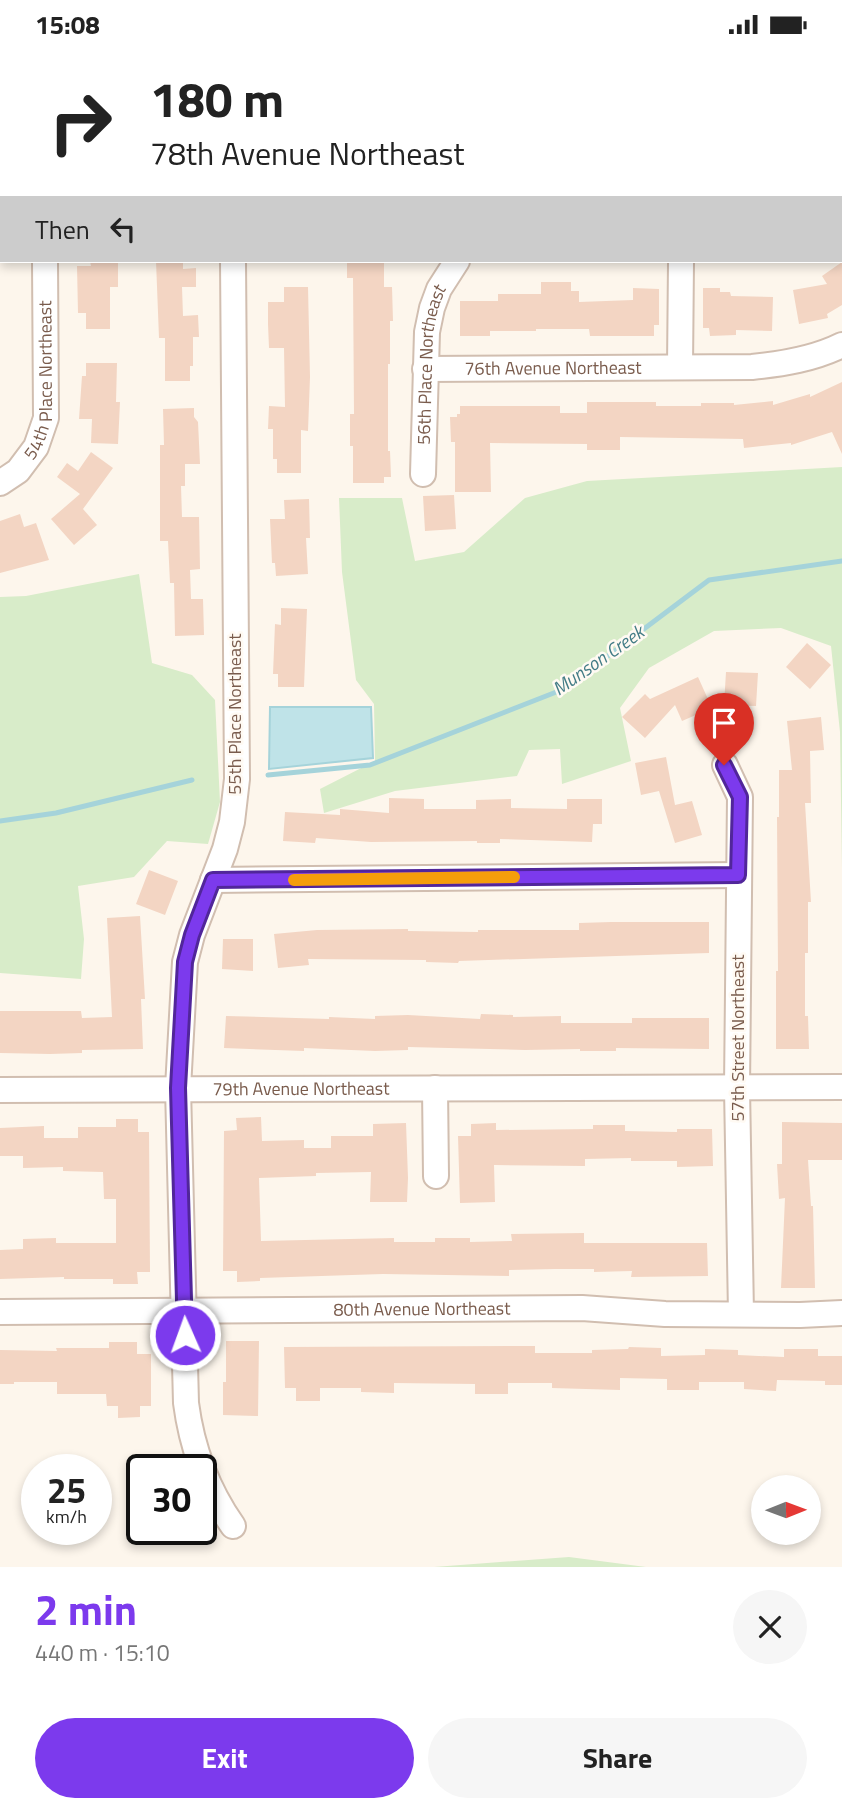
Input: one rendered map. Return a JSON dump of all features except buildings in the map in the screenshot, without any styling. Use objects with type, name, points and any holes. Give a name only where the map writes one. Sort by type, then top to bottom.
[{"type":"street","name":"54th Place Northeast","points":[[0,483],[18,471],[36,447],[46,418],[45,263]]},
{"type":"street","name":"55th Place Northeast","points":[[233,263],[236,779],[232,822],[185,962],[178,1088],[186,1403],[192,1436],[210,1489],[233,1526]]},
{"type":"street","name":"56th Place Northeast","points":[[423,474],[427,332],[439,289],[456,263]]},
{"type":"street","points":[[680,367],[681,263]]},
{"type":"street","name":"76th Avenue Northeast","points":[[425,369],[778,364],[810,357],[842,345]]},
{"type":"street","name":"57th Street Northeast","points":[[724,765],[740,797],[737,1088],[741,1314]]},
{"type":"street","points":[[213,880],[738,875]]},
{"type":"street","name":"79th Avenue Northeast","points":[[0,1090],[842,1087]]},
{"type":"street","points":[[435,1088],[436,1176]]},
{"type":"street","name":"80th Avenue Northeast","points":[[0,1312],[582,1308],[664,1314],[842,1313]]},
{"type":"green space","points":[[842,467],[842,869],[840,732],[831,646],[781,628],[714,631],[649,668],[620,708],[631,761],[562,784],[560,749],[529,750],[517,776],[395,791],[324,813],[320,789],[375,761],[374,704],[356,680],[342,572],[339,498],[402,498],[415,561],[464,552],[525,498],[587,481]]},
{"type":"green space","points":[[139,574],[152,663],[192,675],[215,700],[220,802],[208,844],[167,841],[134,877],[78,886],[84,939],[81,979],[0,973],[0,597],[26,596]]},
{"type":"green space","points":[[569,1557],[646,1567],[434,1567]]},
{"type":"water","points":[[270,707],[371,707],[373,758],[269,769]]},
{"type":"waterway","name":"Munson Creek","points":[[268,775],[370,765],[564,689],[709,580],[842,561]]},
{"type":"waterway","name":"Munson Creek","points":[[0,821],[56,813],[192,780]]},
{"type":"slow traffic","points":[[294,880],[514,877]]},
{"type":"route","points":[[185,1335],[178,1088],[185,962],[192,935],[213,880],[738,875],[740,797],[724,765]]}]
